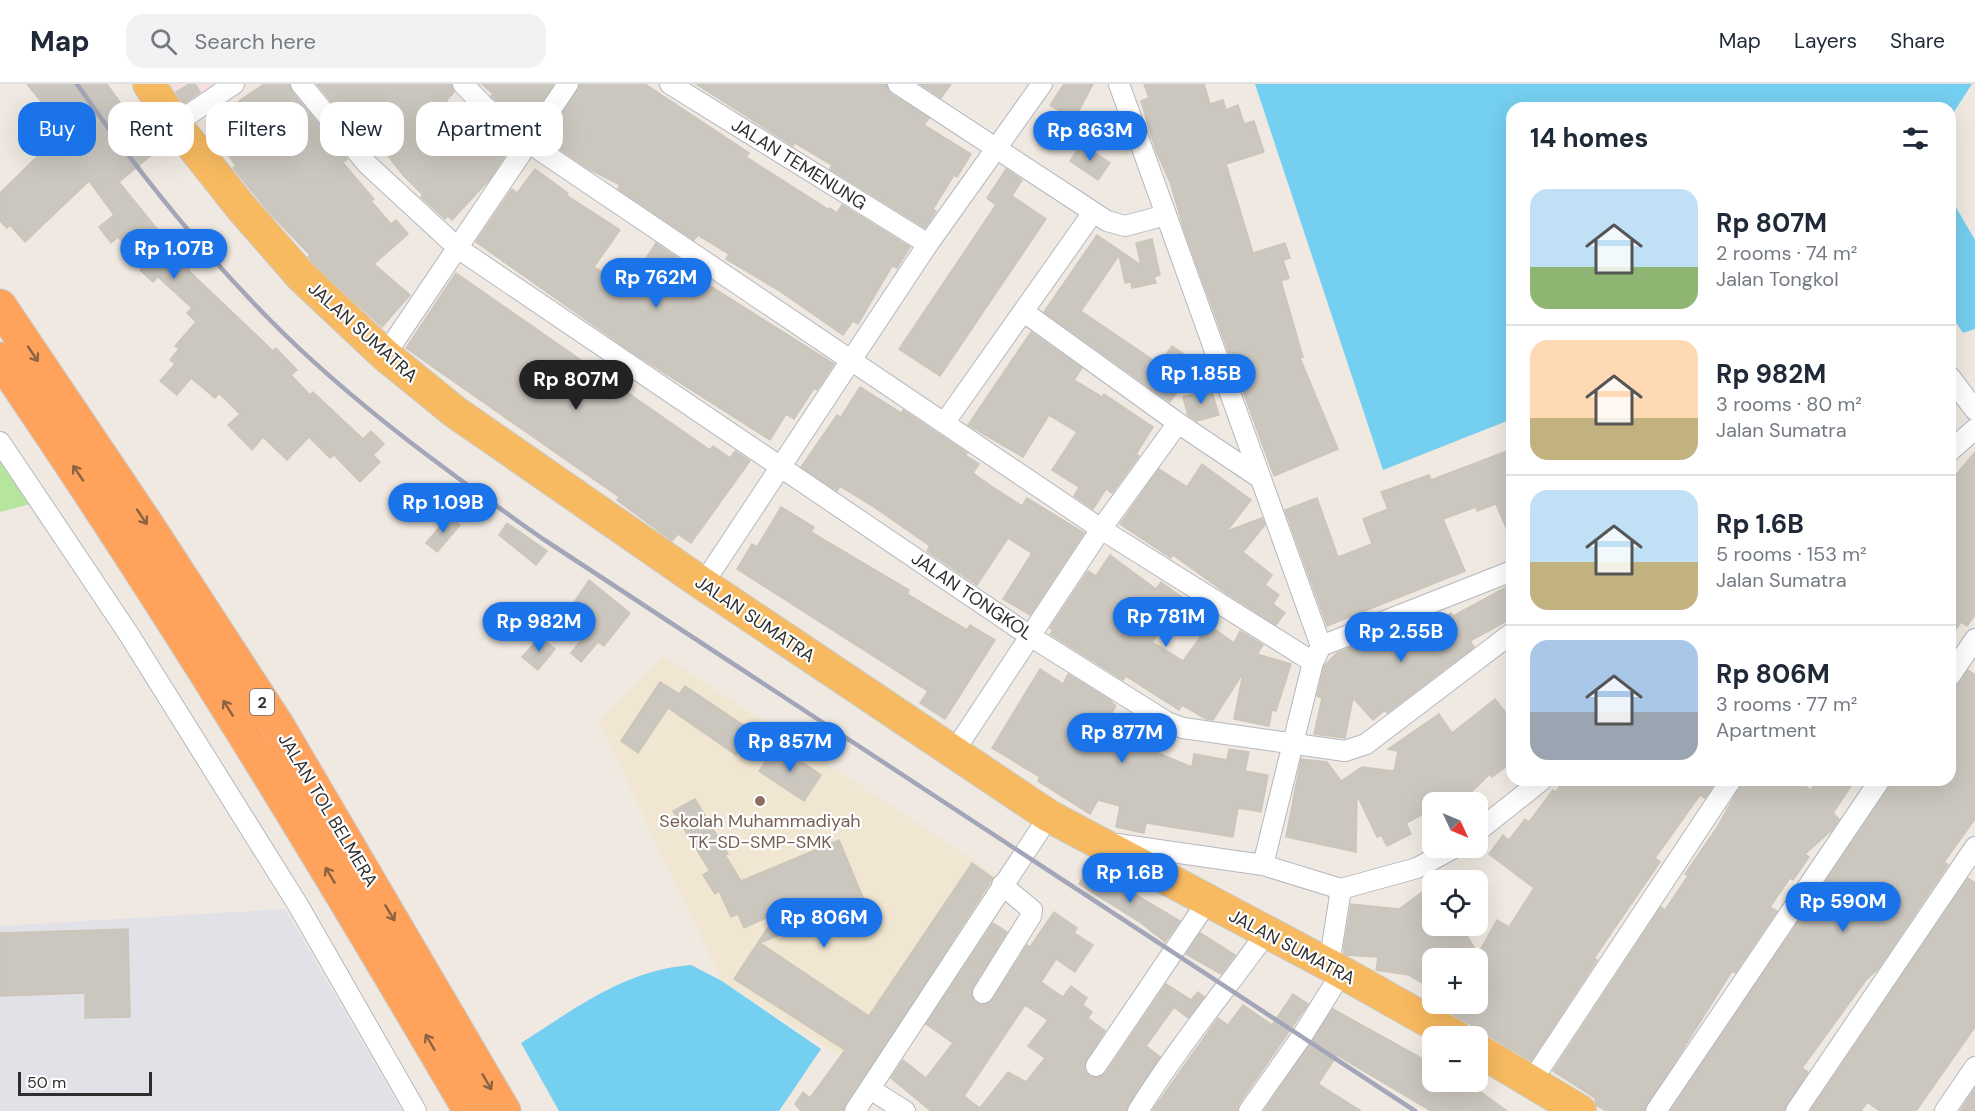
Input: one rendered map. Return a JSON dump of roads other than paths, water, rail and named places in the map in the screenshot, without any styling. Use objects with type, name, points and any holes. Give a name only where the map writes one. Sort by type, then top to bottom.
[{"type":"highway","name":"JALAN SUMATRA","points":[[149,84],[161,102]]},
{"type":"highway","name":"JALAN SUMATRA","points":[[194,148],[300,276],[385,355],[455,412],[703,584],[1049,816],[1336,969],[1437,1026]]},
{"type":"highway","name":"JALAN TOL BELMERA","points":[[0,306],[278,726],[504,1111]]},
{"type":"highway","name":"JALAN TOL BELMERA","points":[[0,359],[102,507],[252,745],[470,1111]]},
{"type":"highway","points":[[1488,1056],[1574,1110]]},
{"type":"street","points":[[194,111],[234,84]]},
{"type":"street","name":"JALAN TONGKOL","points":[[302,84],[367,164],[459,249],[1030,636],[1167,722],[1184,728],[1345,751],[1366,744],[1506,638]]},
{"type":"street","points":[[463,84],[480,102]]},
{"type":"street","points":[[556,102],[568,84]]},
{"type":"street","name":"JALAN TEMENUNG","points":[[670,84],[928,244]]},
{"type":"street","points":[[898,84],[1092,214],[1125,226],[1166,215]]},
{"type":"street","points":[[703,584],[928,244],[1042,84]]},
{"type":"street","points":[[1119,84],[1260,478],[1317,654],[1292,744],[1263,865]]},
{"type":"street","points":[[385,355],[520,156]]},
{"type":"street","points":[[548,156],[1101,529],[1317,654]]},
{"type":"street","points":[[945,422],[1092,214]]},
{"type":"street","points":[[1024,312],[1178,423],[1260,478]]},
{"type":"street","points":[[1956,385],[1975,410]]},
{"type":"street","points":[[953,753],[1101,529],[1178,423]]},
{"type":"street","points":[[1956,446],[1975,429]]},
{"type":"street","points":[[0,442],[128,633],[298,905],[416,1111]]},
{"type":"street","points":[[1317,654],[1506,575]]},
{"type":"street","points":[[1956,667],[1975,639]]},
{"type":"street","points":[[1488,823],[1534,786]]},
{"type":"street","points":[[1531,1082],[1727,786]]},
{"type":"street","points":[[1656,1111],[1876,786]]},
{"type":"street","points":[[855,1111],[1049,816]]},
{"type":"street","points":[[1095,842],[1263,865],[1341,889],[1418,868],[1436,858]]},
{"type":"street","points":[[1796,1111],[1975,848]]},
{"type":"street","points":[[983,993],[1031,916],[1032,910],[1002,885]]},
{"type":"street","points":[[1249,1111],[1336,969],[1341,889]]},
{"type":"street","points":[[1096,1066],[1207,902]]},
{"type":"street","points":[[1138,1111],[1197,1023],[1227,988],[1267,932]]},
{"type":"street","points":[[1945,1111],[1975,1067]]},
{"type":"street","points":[[870,1089],[906,1111]]},
{"type":"water","points":[[1255,84],[1972,84],[1956,109],[1956,102],[1506,102],[1506,421],[1383,470]]},
{"type":"water","points":[[1956,207],[1975,240],[1975,329],[1963,333],[1956,322]]},
{"type":"water","points":[[691,965],[722,981],[821,1049],[779,1111],[559,1111],[521,1043],[582,1004],[623,983],[644,974]]},
{"type":"railway","points":[[77,84],[122,146],[218,265],[301,350],[402,436],[543,539],[1415,1111]]},
{"type":"place","name":"Sekolah Muhammadiyah TK-SD-SMP-SMK","points":[[760,801]]}]
